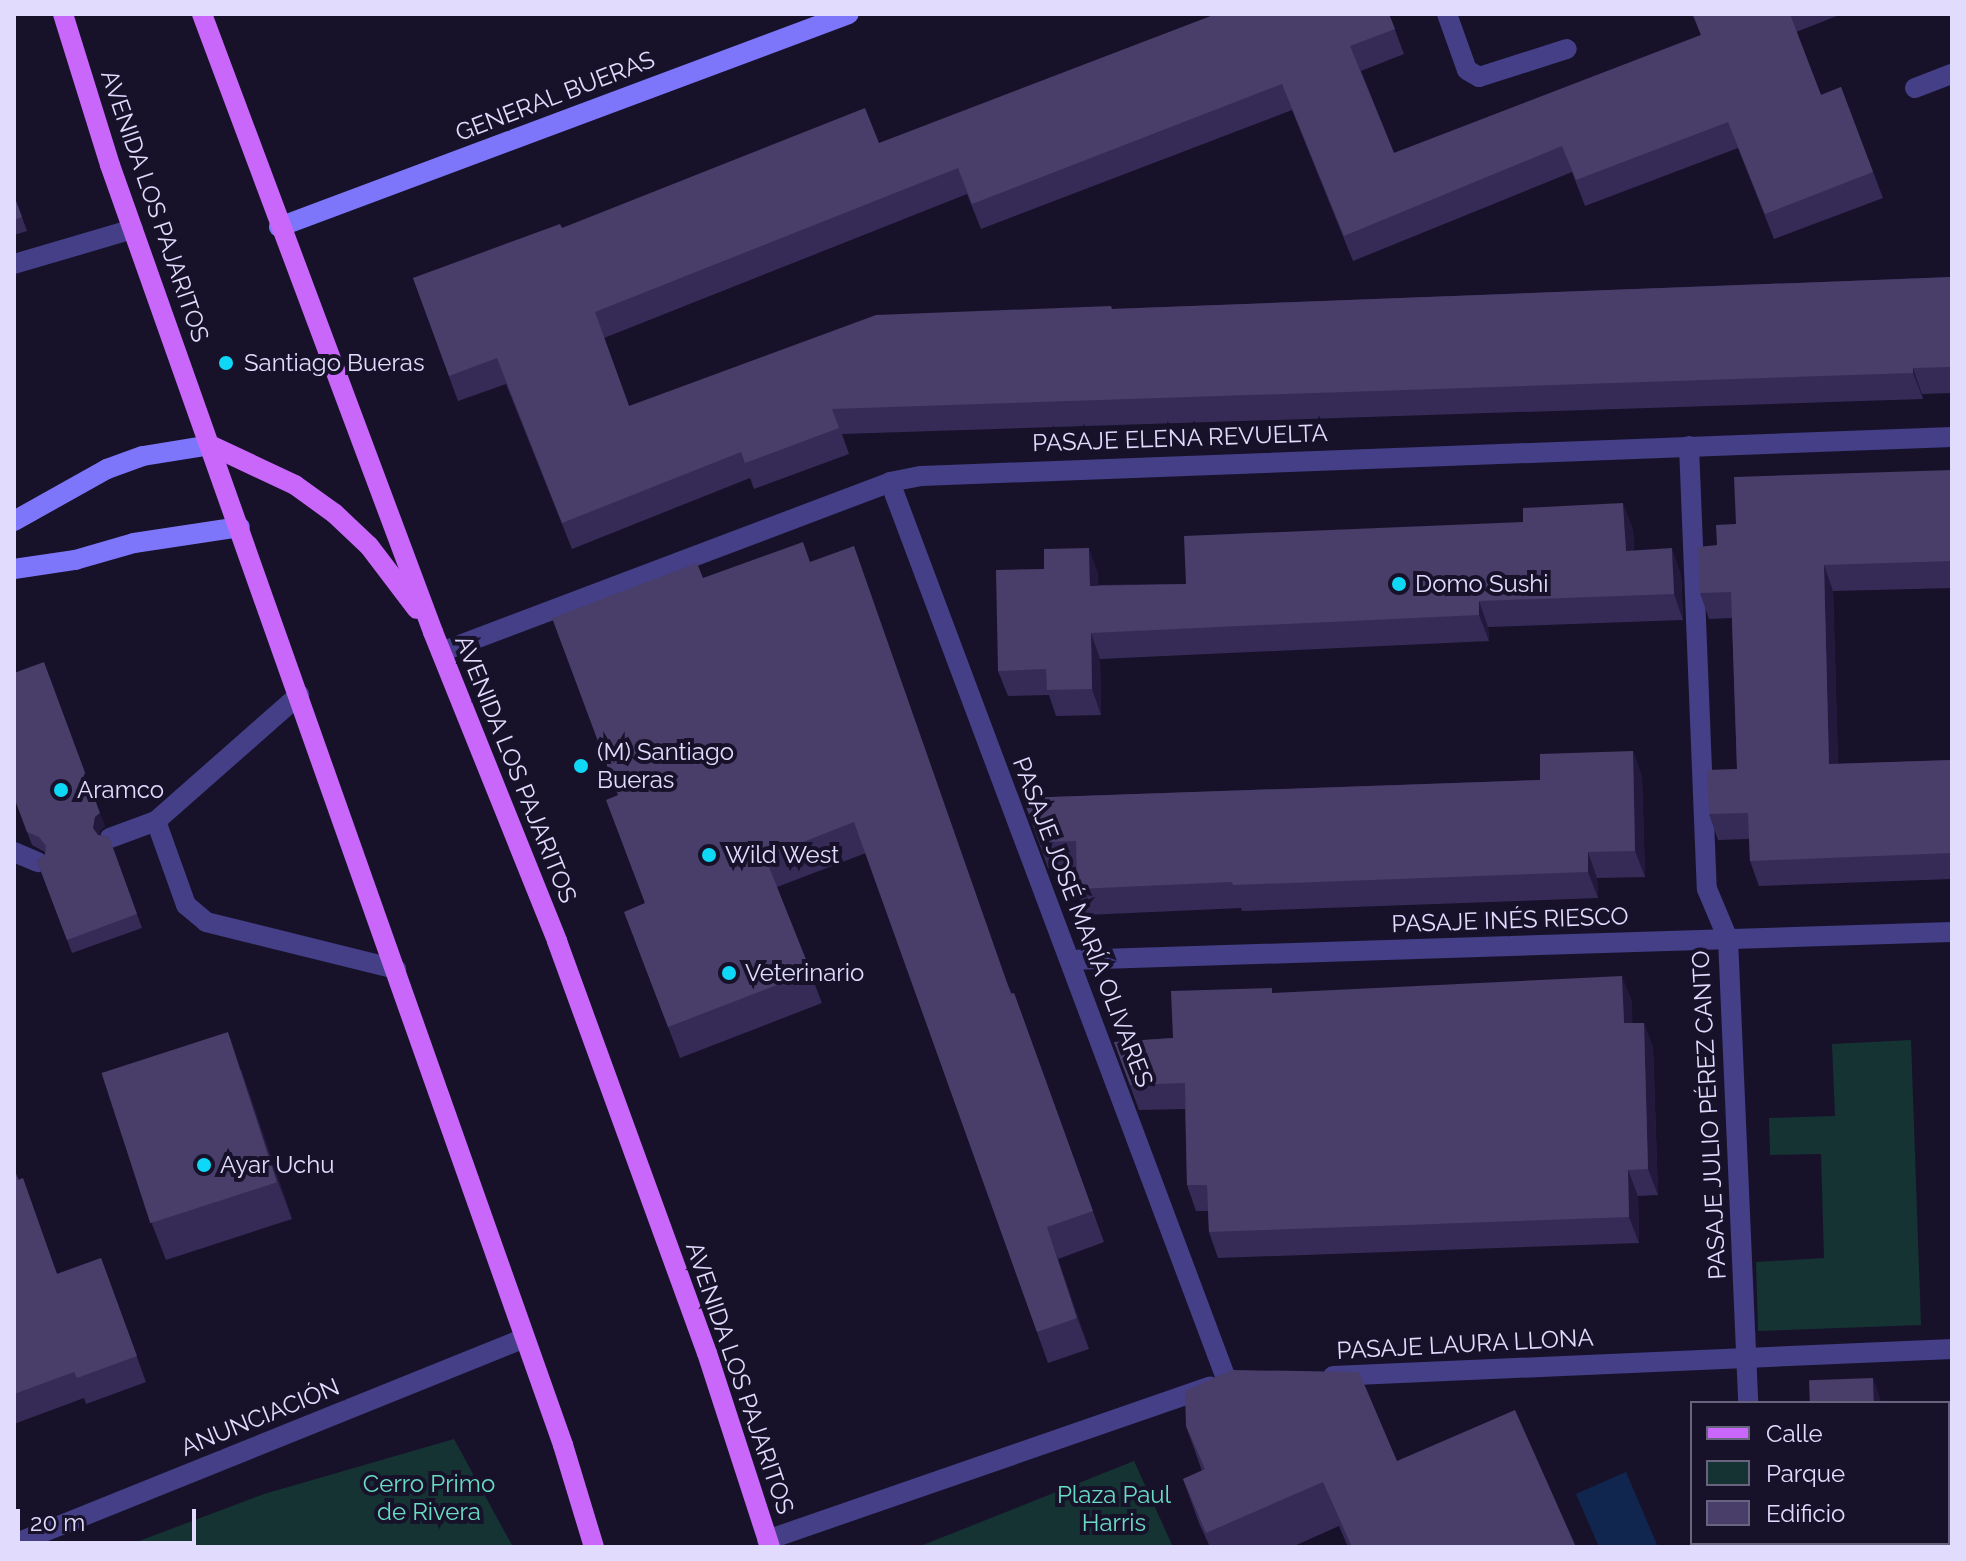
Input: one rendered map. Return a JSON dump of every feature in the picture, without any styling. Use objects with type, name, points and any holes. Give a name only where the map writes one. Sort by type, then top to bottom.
[{"type":"main road","name":"AVENIDA LOS PAJARITOS","points":[[63,14],[133,229],[396,969],[525,1338],[594,1547]]},
{"type":"main road","name":"AVENIDA LOS PAJARITOS","points":[[202,14],[279,227],[433,632],[588,1024],[707,1353],[769,1543]]},
{"type":"main road","name":"GENERAL BUERAS","points":[[279,227],[849,14]]},
{"type":"main road","points":[[14,521],[107,469],[143,456],[210,445],[295,485],[334,513],[369,546],[433,632]]},
{"type":"main road","points":[[14,569],[75,560],[134,543],[240,527]]},
{"type":"street","points":[[1447,14],[1467,70],[1472,75],[1485,77],[1567,49]]},
{"type":"street","points":[[1915,88],[1952,74]]},
{"type":"street","points":[[14,264],[133,229]]},
{"type":"street","name":"PASAJE ELENA REVUELTA","points":[[441,652],[890,482],[946,473],[1952,437]]},
{"type":"street","name":"PASAJE JULIO PÉREZ CANTO","points":[[1689,446],[1707,889],[1728,939],[1748,1401]]},
{"type":"street","name":"PASAJE JOSÉ MARÍA OLIVARES","points":[[769,1543],[1235,1381],[1070,960],[890,482]]},
{"type":"street","points":[[110,838],[156,821],[299,695]]},
{"type":"street","points":[[156,821],[186,905],[206,922],[396,969]]},
{"type":"street","points":[[14,852],[38,862]]},
{"type":"street","name":"PASAJE INÉS RIESCO","points":[[1070,960],[1952,932]]},
{"type":"street","name":"ANUNCIACIÓN","points":[[14,1544],[525,1338]]},
{"type":"street","name":"PASAJE LAURA LLONA","points":[[1306,1378],[1952,1349]]},
{"type":"green space","points":[[1911,1040],[1921,1325],[1758,1331],[1756,1262],[1824,1258],[1821,1154],[1770,1155],[1769,1118],[1835,1116],[1832,1044]]},
{"type":"green space","name":"Cerro Primo de Rivera","points":[[454,1439],[513,1547],[123,1547],[264,1494]]},
{"type":"green space","name":"Plaza Paul Harris","points":[[1134,1461],[1173,1547],[918,1547]]},
{"type":"water","points":[[1626,1472],[1658,1547],[1599,1547],[1576,1494]]},
{"type":"building","points":[[1216,14],[1389,14],[1395,29],[1350,46],[1394,153],[1701,35],[1693,14],[1790,14],[1821,95],[1841,87],[1873,172],[1765,214],[1728,122],[1576,180],[1562,146],[1344,236],[1282,84],[972,204],[958,168],[595,312],[629,406],[876,315],[1952,277],[1952,367],[1913,368],[1913,373],[832,409],[839,428],[745,463],[741,452],[562,523],[497,358],[449,376],[413,278],[560,224],[562,228],[865,108],[879,143]]},
{"type":"building","points":[[14,196],[22,217],[14,220]]},
{"type":"building","points":[[1952,470],[1952,561],[1824,565],[1829,764],[1952,760],[1952,853],[1750,861],[1748,813],[1709,814],[1707,770],[1737,769],[1731,592],[1700,593],[1698,547],[1717,545],[1716,525],[1736,524],[1734,477]]},
{"type":"building","points":[[1623,503],[1626,551],[1672,548],[1674,594],[1479,601],[1479,615],[1091,633],[1092,689],[1047,690],[1046,669],[998,671],[996,570],[1044,569],[1044,549],[1089,548],[1090,586],[1186,584],[1184,536],[1523,522],[1523,508]]},
{"type":"building","points":[[803,542],[810,562],[854,546],[1011,994],[1014,993],[1093,1211],[1047,1227],[1077,1318],[1037,1332],[854,822],[765,857],[811,972],[668,1027],[624,912],[645,903],[606,800],[618,795],[552,618],[697,563],[703,578]]},
{"type":"building","points":[[44,662],[100,813],[95,817],[93,828],[98,835],[109,837],[137,914],[67,940],[37,861],[45,854],[46,846],[39,837],[27,832],[14,797],[14,673]]},
{"type":"building","points":[[1633,751],[1635,851],[1588,852],[1588,872],[1077,889],[1076,841],[1039,842],[1023,798],[1540,780],[1540,754]]},
{"type":"building","points":[[1622,976],[1624,1023],[1644,1023],[1648,1169],[1628,1170],[1629,1217],[1209,1232],[1207,1185],[1187,1185],[1185,1083],[1130,1085],[1114,1042],[1173,1038],[1171,991],[1272,988],[1272,993]]},
{"type":"building","name":"Ayar Uchu","points":[[228,1032],[277,1182],[150,1223],[102,1073]]},
{"type":"building","points":[[14,1169],[18,1180],[23,1178],[57,1274],[101,1258],[137,1356],[77,1378],[74,1372],[14,1394]]},
{"type":"building","points":[[1232,1370],[1359,1372],[1397,1461],[1515,1410],[1576,1547],[1352,1547],[1323,1482],[1206,1533],[1183,1479],[1205,1469],[1186,1426],[1185,1391]]},
{"type":"building","points":[[1873,1378],[1874,1401],[1810,1401],[1809,1380]]},
{"type":"building","points":[[1952,1440],[1952,1484],[1950,1484]]},
{"type":"building","points":[[1809,1545],[1874,1545],[1874,1547]]},
{"type":"place","name":"Santiago Bueras","points":[[226,363]]},
{"type":"place","name":"Domo Sushi","points":[[1399,584]]},
{"type":"place","name":"(M) Santiago Bueras","points":[[581,766]]},
{"type":"place","name":"Aramco","points":[[61,790]]},
{"type":"place","name":"Wild West","points":[[709,855]]},
{"type":"place","name":"Veterinario","points":[[729,973]]},
{"type":"place","name":"Ayar Uchu","points":[[204,1165]]}]
